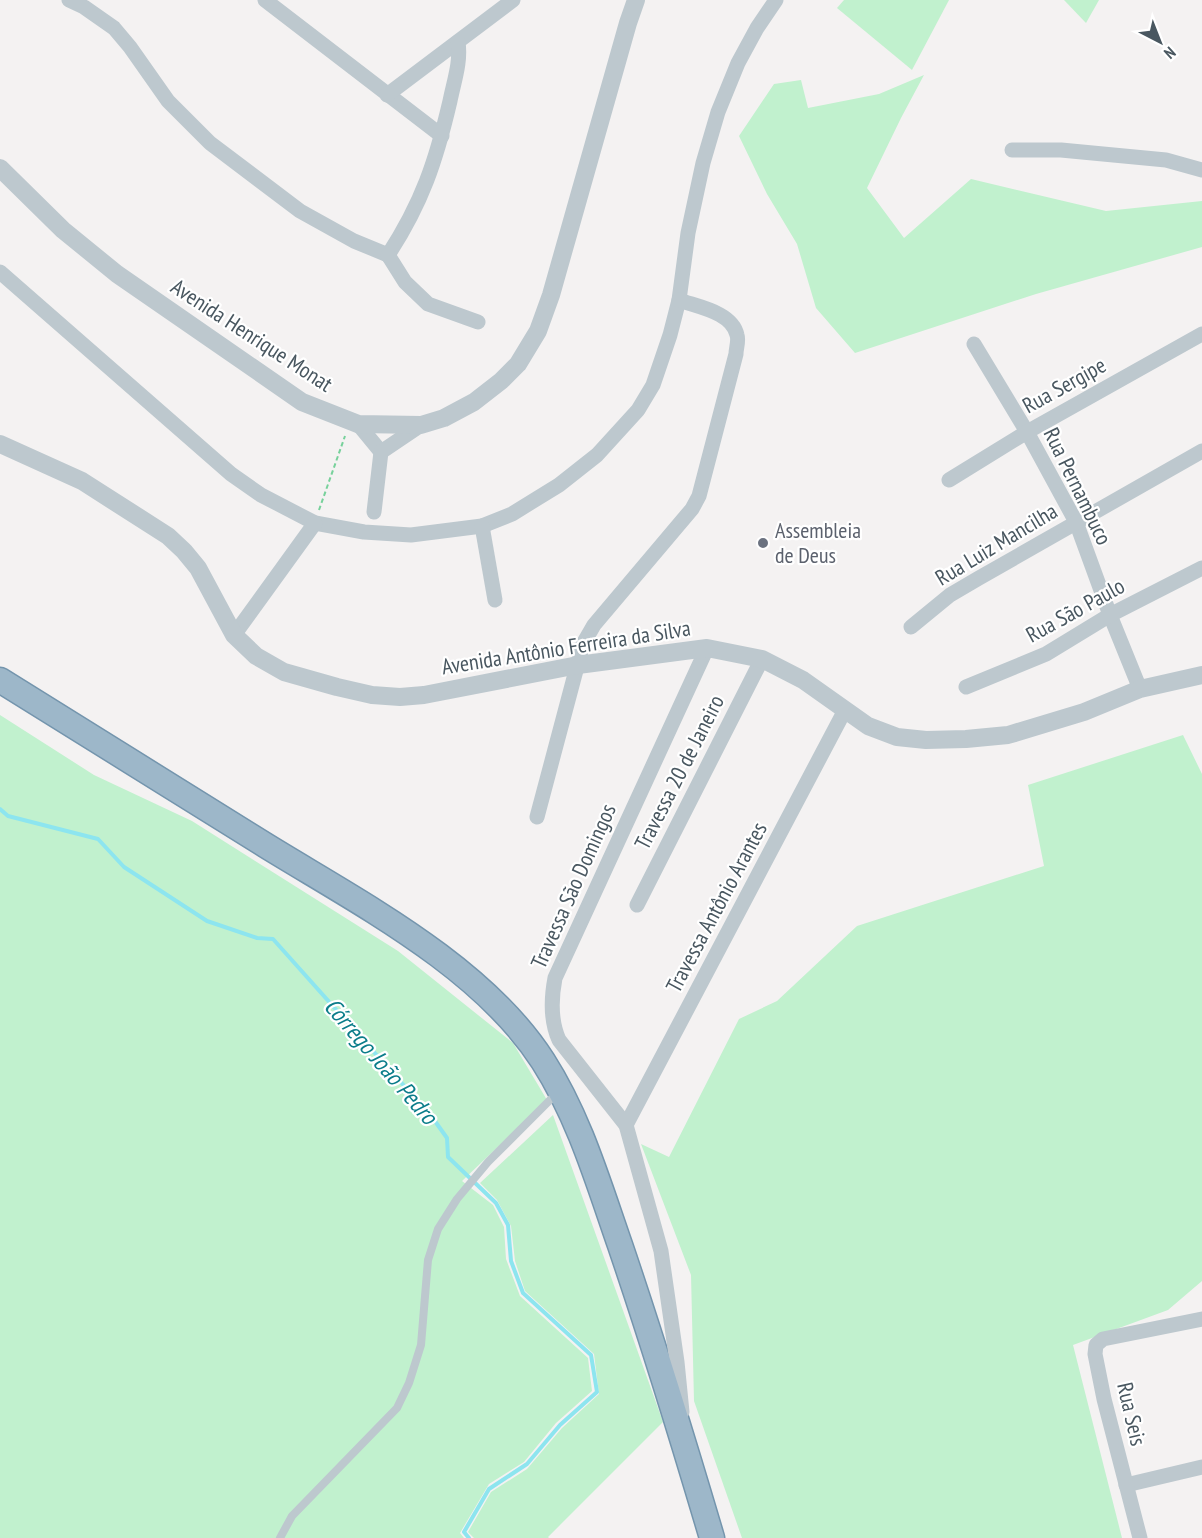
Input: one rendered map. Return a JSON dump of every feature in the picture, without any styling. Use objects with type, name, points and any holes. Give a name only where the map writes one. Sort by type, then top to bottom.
[{"type":"highway","points":[[0,680],[396,926],[465,976],[512,1021],[541,1058],[560,1089],[587,1147],[712,1538]]},
{"type":"street","points":[[69,0],[84,7],[114,28],[168,101],[210,142],[300,211],[354,241],[388,255],[405,282],[428,304],[478,322]]},
{"type":"street","points":[[387,95],[513,0]]},
{"type":"street","name":"Avenida Henrique Monat","points":[[0,168],[63,230],[117,274],[303,402],[354,423],[421,425],[444,418],[474,402],[501,381],[518,364],[538,331],[551,295],[636,0]]},
{"type":"street","points":[[0,272],[231,474],[261,495],[315,523],[364,532],[411,535],[482,526],[512,514],[559,485],[597,455],[638,410],[653,385],[679,300],[688,233],[703,163],[718,112],[738,63],[757,28],[776,0]]},
{"type":"street","points":[[269,1],[442,136]]},
{"type":"street","points":[[388,255],[408,225],[426,187],[442,136],[460,56],[458,42]]},
{"type":"street","points":[[1012,150],[1061,150],[1166,159],[1202,170]]},
{"type":"street","points":[[537,817],[583,644],[594,625],[692,509],[699,496],[733,365],[738,337],[733,324],[722,315],[679,300]]},
{"type":"street","name":"Rua Sergipe","points":[[949,480],[1027,432],[1202,334]]},
{"type":"street","name":"Rua Pernambuco","points":[[974,344],[1027,432],[1076,522],[1140,689]]},
{"type":"street","points":[[354,423],[381,452]]},
{"type":"street","points":[[374,512],[381,452],[421,425]]},
{"type":"street","name":"Avenida Antônio Ferreira da Silva","points":[[0,444],[82,481],[168,536],[198,568],[234,635],[256,656],[284,672],[372,695],[400,697],[424,695],[578,666],[707,648],[762,659],[803,680],[868,726],[897,737],[926,740],[1008,735],[1044,725],[1140,689],[1202,675]]},
{"type":"street","name":"Rua Luiz Mancilha","points":[[911,627],[950,595],[1202,451]]},
{"type":"street","points":[[234,635],[315,523]]},
{"type":"street","points":[[482,526],[495,600]]},
{"type":"street","name":"Rua São Paulo","points":[[966,687],[1046,654],[1110,615],[1202,567]]},
{"type":"street","name":"Travessa São Domingos","points":[[686,1452],[677,1362],[661,1251],[626,1125],[559,1040],[554,1029],[551,997],[555,978],[707,648]]},
{"type":"street","name":"Travessa 20 de Janeiro","points":[[637,905],[762,659]]},
{"type":"street","name":"Travessa Antônio Arantes","points":[[626,1125],[845,711]]},
{"type":"street","name":"Rua Seis","points":[[1140,1538],[1095,1354],[1096,1345],[1103,1339],[1202,1319]]},
{"type":"street","points":[[1126,1485],[1202,1467]]},
{"type":"lane","points":[[280,1538],[292,1516],[397,1408],[409,1383],[421,1345],[428,1260],[438,1228],[457,1199],[488,1162],[560,1089]]},
{"type":"path","points":[[315,523],[354,423]]},
{"type":"green space","points":[[844,0],[949,0],[912,70],[837,8]]},
{"type":"green space","points":[[1064,0],[1099,0],[1086,23]]},
{"type":"green space","points":[[924,75],[867,188],[904,238],[971,179],[1106,211],[1202,201],[1202,247],[1036,294],[855,353],[816,308],[797,244],[767,194],[739,136],[774,84],[801,80],[808,108],[879,94]]},
{"type":"green space","points":[[0,715],[94,775],[192,821],[398,951],[513,1043],[547,1100],[462,1181],[493,1205],[504,1227],[506,1259],[520,1296],[588,1358],[592,1391],[556,1423],[524,1462],[489,1484],[460,1533],[464,1538],[0,1538]]},
{"type":"green space","points":[[1183,735],[1202,774],[1202,1281],[1168,1310],[1073,1345],[1122,1538],[742,1538],[694,1401],[691,1275],[641,1144],[669,1157],[739,1019],[777,1001],[857,926],[1044,866],[1028,785]]},
{"type":"green space","points":[[553,1115],[663,1422],[549,1538],[474,1538],[468,1532],[491,1492],[527,1469],[562,1428],[599,1394],[594,1354],[525,1291],[515,1261],[511,1226],[497,1200],[480,1183]]},
{"type":"waterway","name":"Córrego João Pedro","points":[[0,809],[8,816],[98,839],[124,867],[207,921],[257,938],[273,939],[432,1117],[447,1138],[448,1157],[496,1203],[508,1225],[511,1261],[523,1293],[591,1355],[597,1392],[560,1425],[527,1464],[489,1489],[464,1532],[469,1538]]},
{"type":"place","name":"Assembleia de Deus","points":[[763,543]]}]
